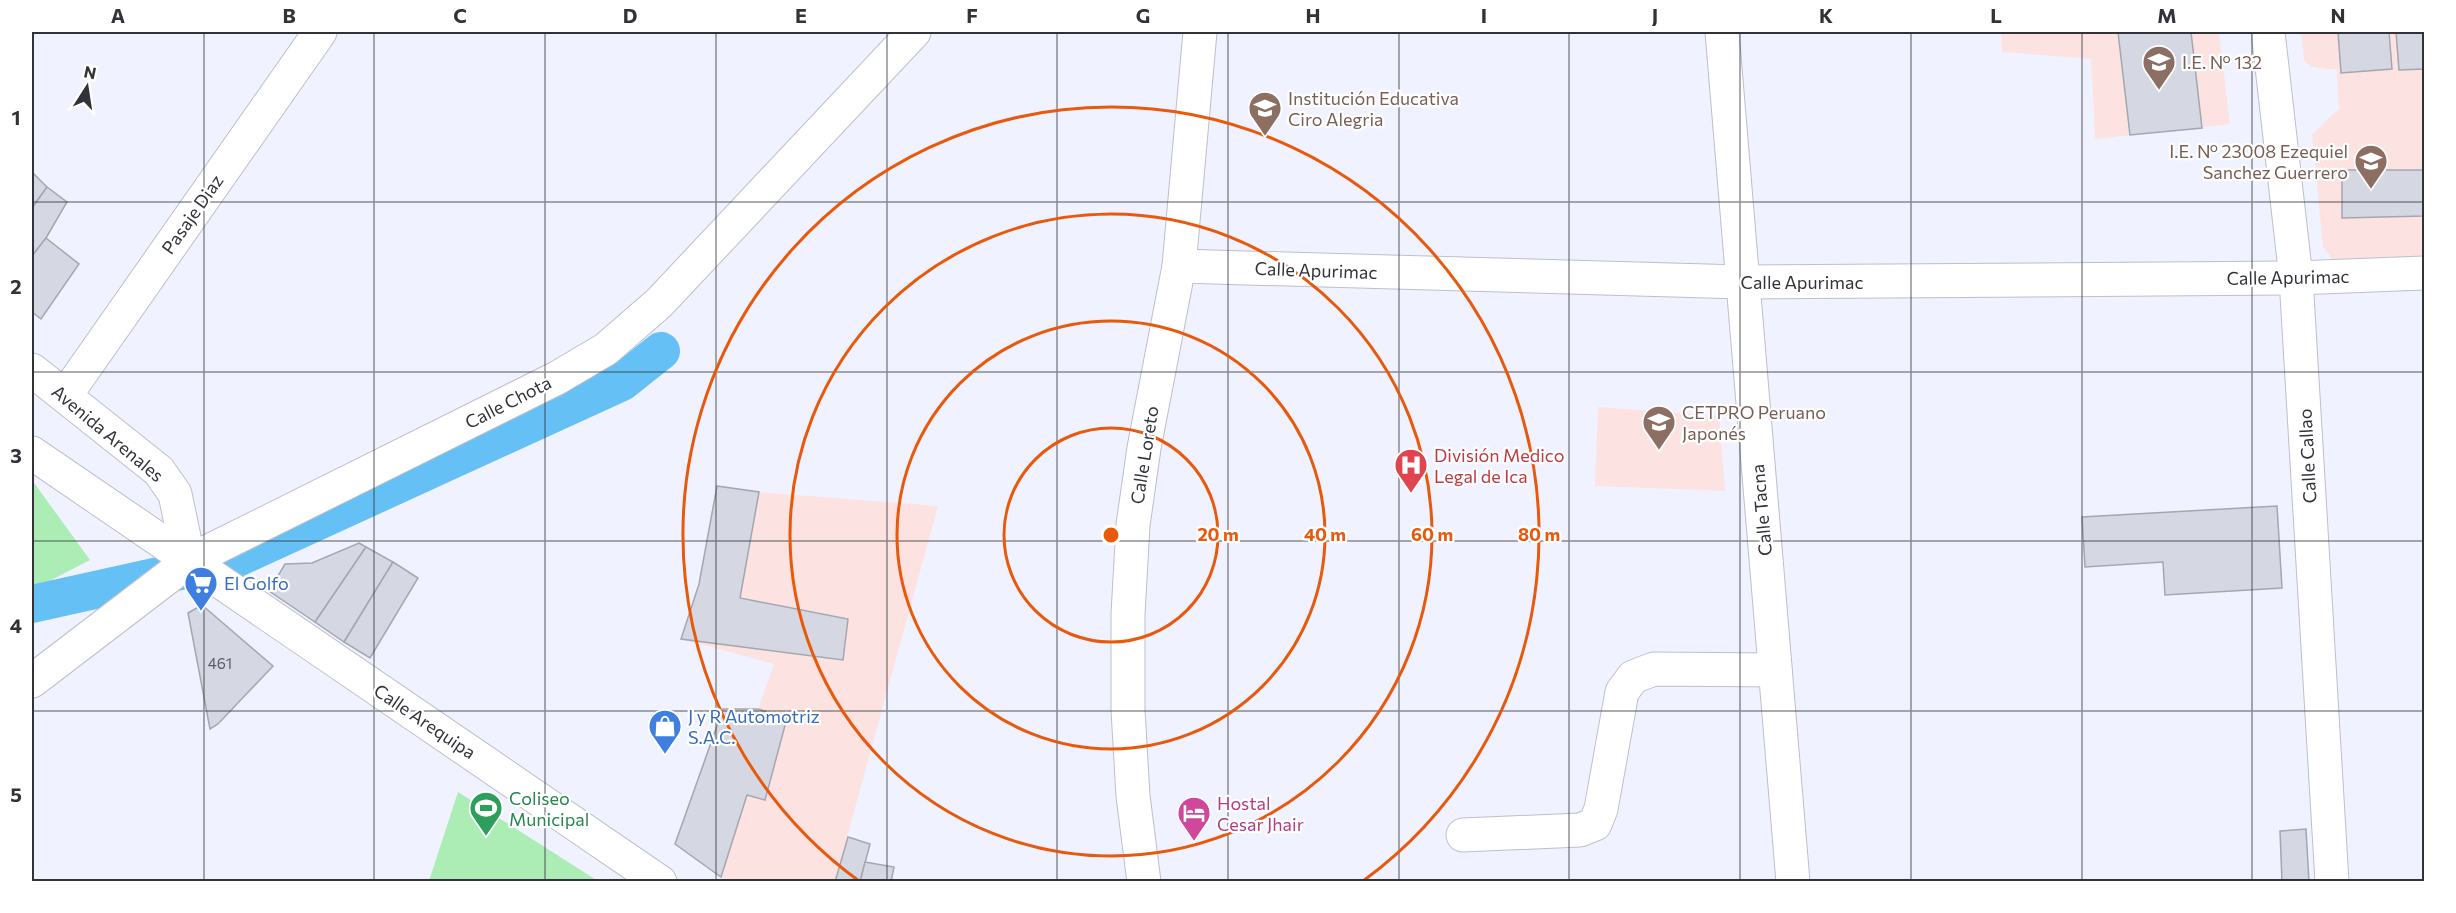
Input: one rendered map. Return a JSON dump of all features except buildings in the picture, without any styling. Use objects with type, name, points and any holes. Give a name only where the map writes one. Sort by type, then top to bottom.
[{"type":"street","name":"Pasaje Diaz","points":[[65,396],[320,32]]},
{"type":"street","name":"Calle Chota","points":[[32,681],[189,561],[557,378],[606,349],[659,303],[915,32]]},
{"type":"street","name":"Calle Loreto","points":[[1144,882],[1132,796],[1128,710],[1128,614],[1133,525],[1144,448],[1179,266],[1200,32]]},
{"type":"street","name":"Calle Tacna","points":[[1722,32],[1793,882]]},
{"type":"street","name":"Calle Callao","points":[[2268,32],[2296,278],[2332,882]]},
{"type":"street","name":"Calle Apurimac","points":[[1179,266],[1742,282],[2296,278],[2424,273]]},
{"type":"street","name":"Avenida Arenales","points":[[32,370],[159,471],[175,494],[189,561]]},
{"type":"street","points":[[32,453],[189,561]]},
{"type":"street","name":"Calle Arequipa","points":[[189,561],[660,882]]},
{"type":"street","points":[[1463,835],[1580,830],[1595,824],[1601,809],[1622,692],[1633,677],[1654,669],[1775,670]]},
{"type":"shaded area","name":"I.E. Nº 132","points":[[2001,32],[2219,32],[2230,124],[2095,139],[2091,59],[2002,52]]},
{"type":"shaded area","name":"I.E. Nº 23008 Ezequiel Sanchez Guerrero","points":[[2301,32],[2424,32],[2424,256],[2333,260],[2323,247],[2312,134],[2339,109],[2337,70],[2312,67],[2304,61]]},
{"type":"shaded area","name":"CETPRO Peruano Japonés","points":[[1598,407],[1719,416],[1725,491],[1595,486]]},
{"type":"shaded area","points":[[717,486],[759,492],[938,506],[835,881],[728,882],[721,877],[747,795],[765,800],[786,718],[758,709],[774,664],[681,639],[699,584]]},
{"type":"green space","points":[[32,480],[90,560],[32,590]]},
{"type":"green space","name":"Coliseo Municipal","points":[[458,792],[598,881],[429,881]]},
{"type":"waterway","points":[[32,604],[235,559],[622,382],[661,351]]},
{"type":"place","name":"I.E. Nº 132","points":[[2159,91]]},
{"type":"place","name":"Institución Educativa Ciro Alegria","points":[[1265,137]]},
{"type":"place","name":"I.E. Nº 23008 Ezequiel Sanchez Guerrero","points":[[2371,190]]},
{"type":"place","name":"CETPRO Peruano Japonés","points":[[1659,451]]},
{"type":"place","name":"División Medico Legal de Ica","points":[[1411,494]]},
{"type":"place","name":"El Golfo","points":[[201,612]]},
{"type":"place","name":"J y R Automotriz S.A.C.","points":[[665,755]]},
{"type":"place","name":"Coliseo Municipal","points":[[486,837]]},
{"type":"place","name":"Hostal Cesar Jhair","points":[[1194,842]]}]
